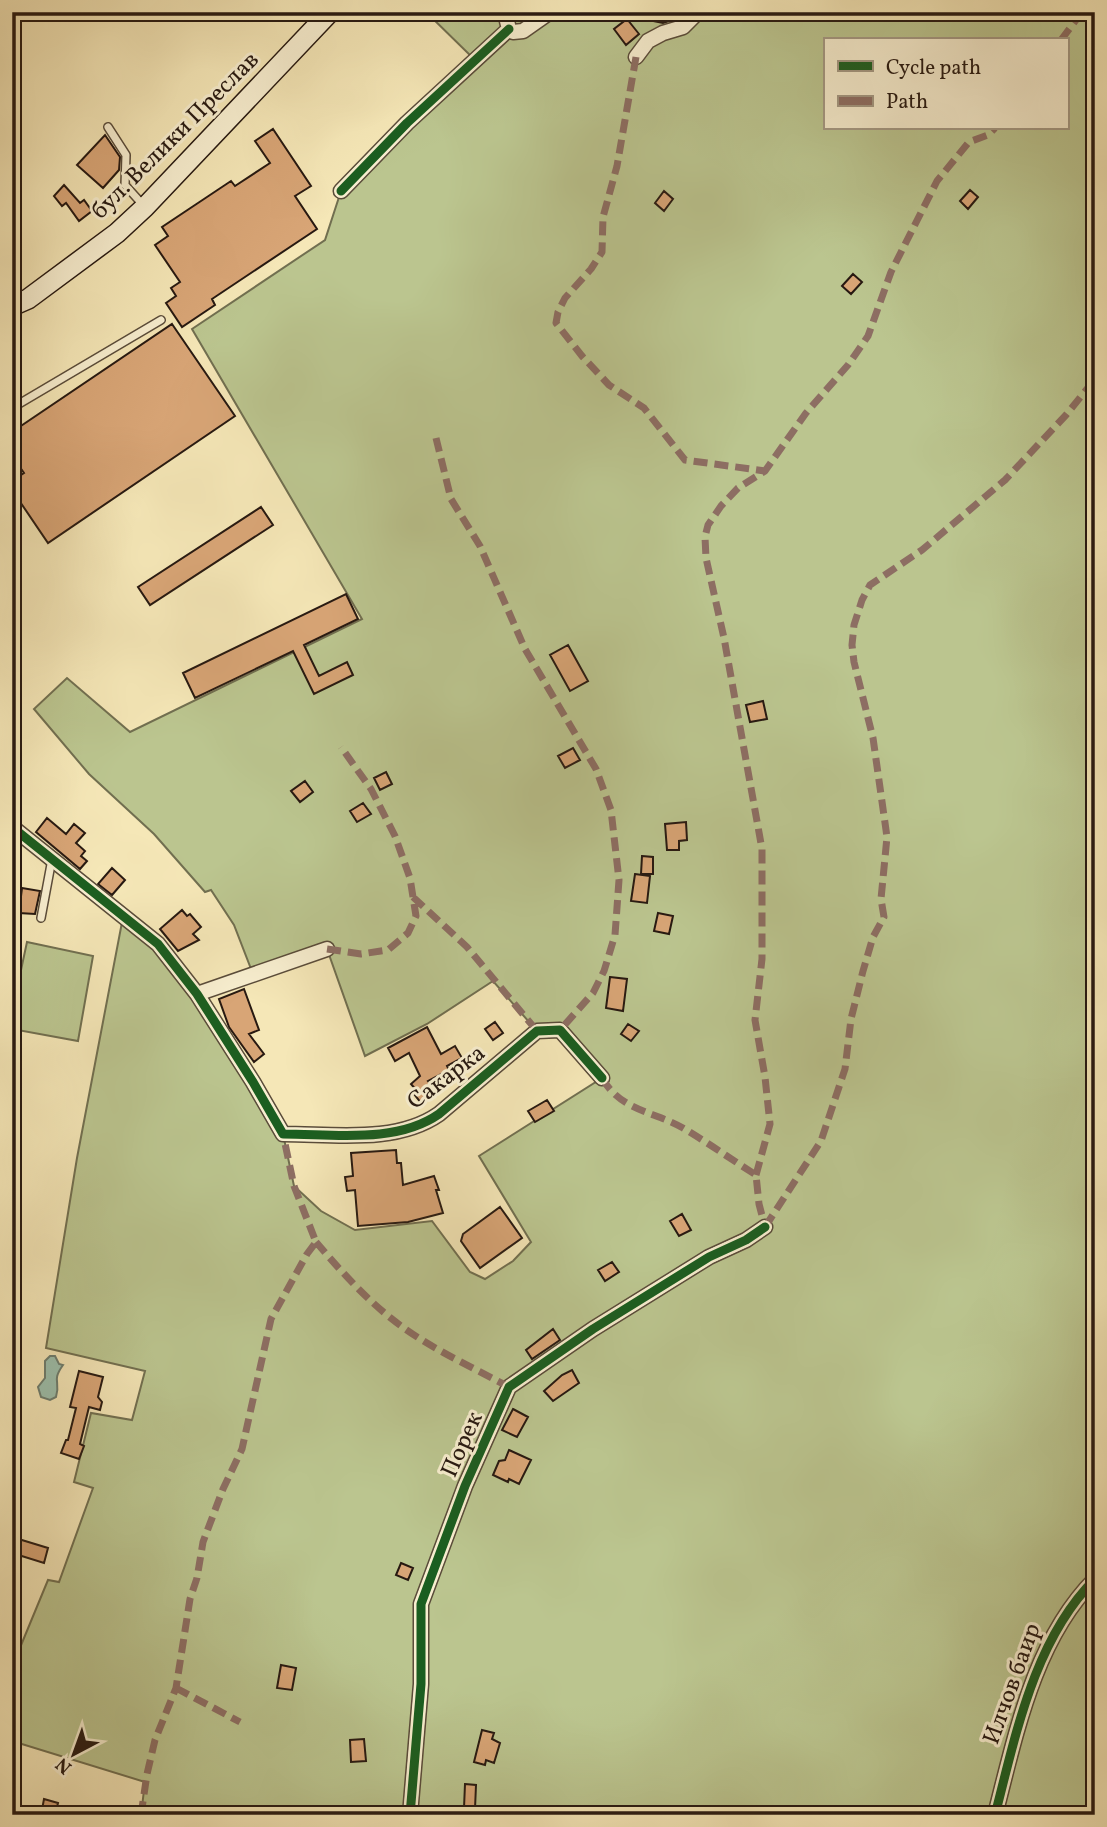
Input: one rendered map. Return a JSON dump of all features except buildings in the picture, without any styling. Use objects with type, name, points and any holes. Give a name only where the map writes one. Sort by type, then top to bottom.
[{"type":"main road","name":"бул. Велики Преслав","points":[[12,306],[28,299],[117,233],[145,207],[330,12]]},
{"type":"street","points":[[341,191],[407,123],[509,29],[509,12]]},
{"type":"street","points":[[509,29],[513,32],[523,31],[550,12]]},
{"type":"street","points":[[636,57],[648,41],[683,27],[698,12]]},
{"type":"street","points":[[12,827],[158,944],[197,994],[327,949]]},
{"type":"street","name":"Сакарка","points":[[197,994],[283,1134],[372,1134],[423,1125],[537,1031],[560,1030],[602,1078]]},
{"type":"street","name":"Порек","points":[[410,1815],[421,1684],[421,1604],[465,1486],[509,1387],[593,1329],[709,1257],[746,1240],[765,1227]]},
{"type":"street","name":"Илчов баир","points":[[995,1815],[1018,1724],[1054,1632],[1074,1600],[1095,1579]]},
{"type":"lane","points":[[108,127],[126,155],[125,185],[145,207]]},
{"type":"lane","points":[[12,408],[161,320]]},
{"type":"lane","points":[[41,918],[52,858]]},
{"type":"green space","points":[[426,12],[1095,12],[1095,1815],[141,1815],[145,1782],[12,1741],[12,1667],[48,1580],[59,1582],[93,1488],[74,1482],[91,1413],[132,1420],[145,1371],[46,1348],[77,1158],[123,917],[158,944],[283,1134],[294,1186],[321,1211],[355,1230],[432,1221],[470,1272],[485,1279],[513,1261],[531,1242],[479,1156],[602,1078],[560,1030],[537,1031],[493,981],[427,1024],[365,1056],[327,949],[253,974],[234,925],[211,890],[205,892],[154,834],[89,774],[34,709],[67,678],[130,732],[362,619],[192,329],[325,240],[341,191],[475,60]]},
{"type":"green space","points":[[27,942],[93,956],[78,1041],[12,1029],[12,1012]]},
{"type":"shaded area","points":[[50,1356],[55,1356],[59,1364],[63,1365],[57,1378],[56,1397],[50,1400],[41,1397],[38,1387],[45,1378],[45,1361]]},
{"type":"marked path","points":[[1062,38],[1082,12]]},
{"type":"marked path","points":[[636,57],[617,166],[603,217],[602,252],[565,298],[556,323],[609,385],[644,408],[685,460],[765,471]]},
{"type":"marked path","points":[[756,1175],[770,1124],[755,1020],[762,959],[762,849],[724,638],[706,558],[705,537],[708,525],[721,506],[738,488],[765,471],[806,413],[848,365],[868,336],[891,272],[937,181],[969,142],[988,135],[993,130]]},
{"type":"marked path","points":[[765,1227],[821,1141],[845,1069],[851,1019],[863,971],[873,937],[884,917],[881,899],[887,837],[873,738],[852,645],[854,625],[862,600],[870,585],[922,550],[1005,480],[1066,415],[1095,379]]},
{"type":"marked path","points":[[436,438],[451,499],[480,546],[525,649],[596,769],[611,810],[619,880],[615,935],[604,971],[593,993],[560,1030]]},
{"type":"marked path","points":[[327,949],[361,954],[388,950],[408,933],[416,916],[410,878],[395,836],[371,789],[341,747]]},
{"type":"marked path","points":[[413,897],[467,947],[537,1031]]},
{"type":"marked path","points":[[602,1078],[610,1089],[628,1104],[683,1128],[756,1175],[765,1227]]},
{"type":"marked path","points":[[141,1815],[155,1740],[176,1688],[190,1599],[197,1578],[203,1542],[242,1449],[271,1319],[316,1242],[294,1186],[283,1134]]},
{"type":"marked path","points":[[316,1242],[352,1282],[405,1329],[509,1387]]},
{"type":"marked path","points":[[176,1688],[240,1722]]},
{"type":"cycle path","points":[[341,191],[407,123],[509,29]]},
{"type":"cycle path","points":[[12,827],[158,944],[197,994],[283,1134],[384,1134],[422,1123],[439,1114],[537,1031],[560,1030],[602,1078]]},
{"type":"cycle path","points":[[410,1815],[421,1684],[421,1604],[465,1486],[509,1387],[593,1329],[709,1257],[746,1240],[765,1227]]},
{"type":"cycle path","points":[[995,1815],[1020,1721],[1042,1659],[1074,1603],[1095,1579]]}]
